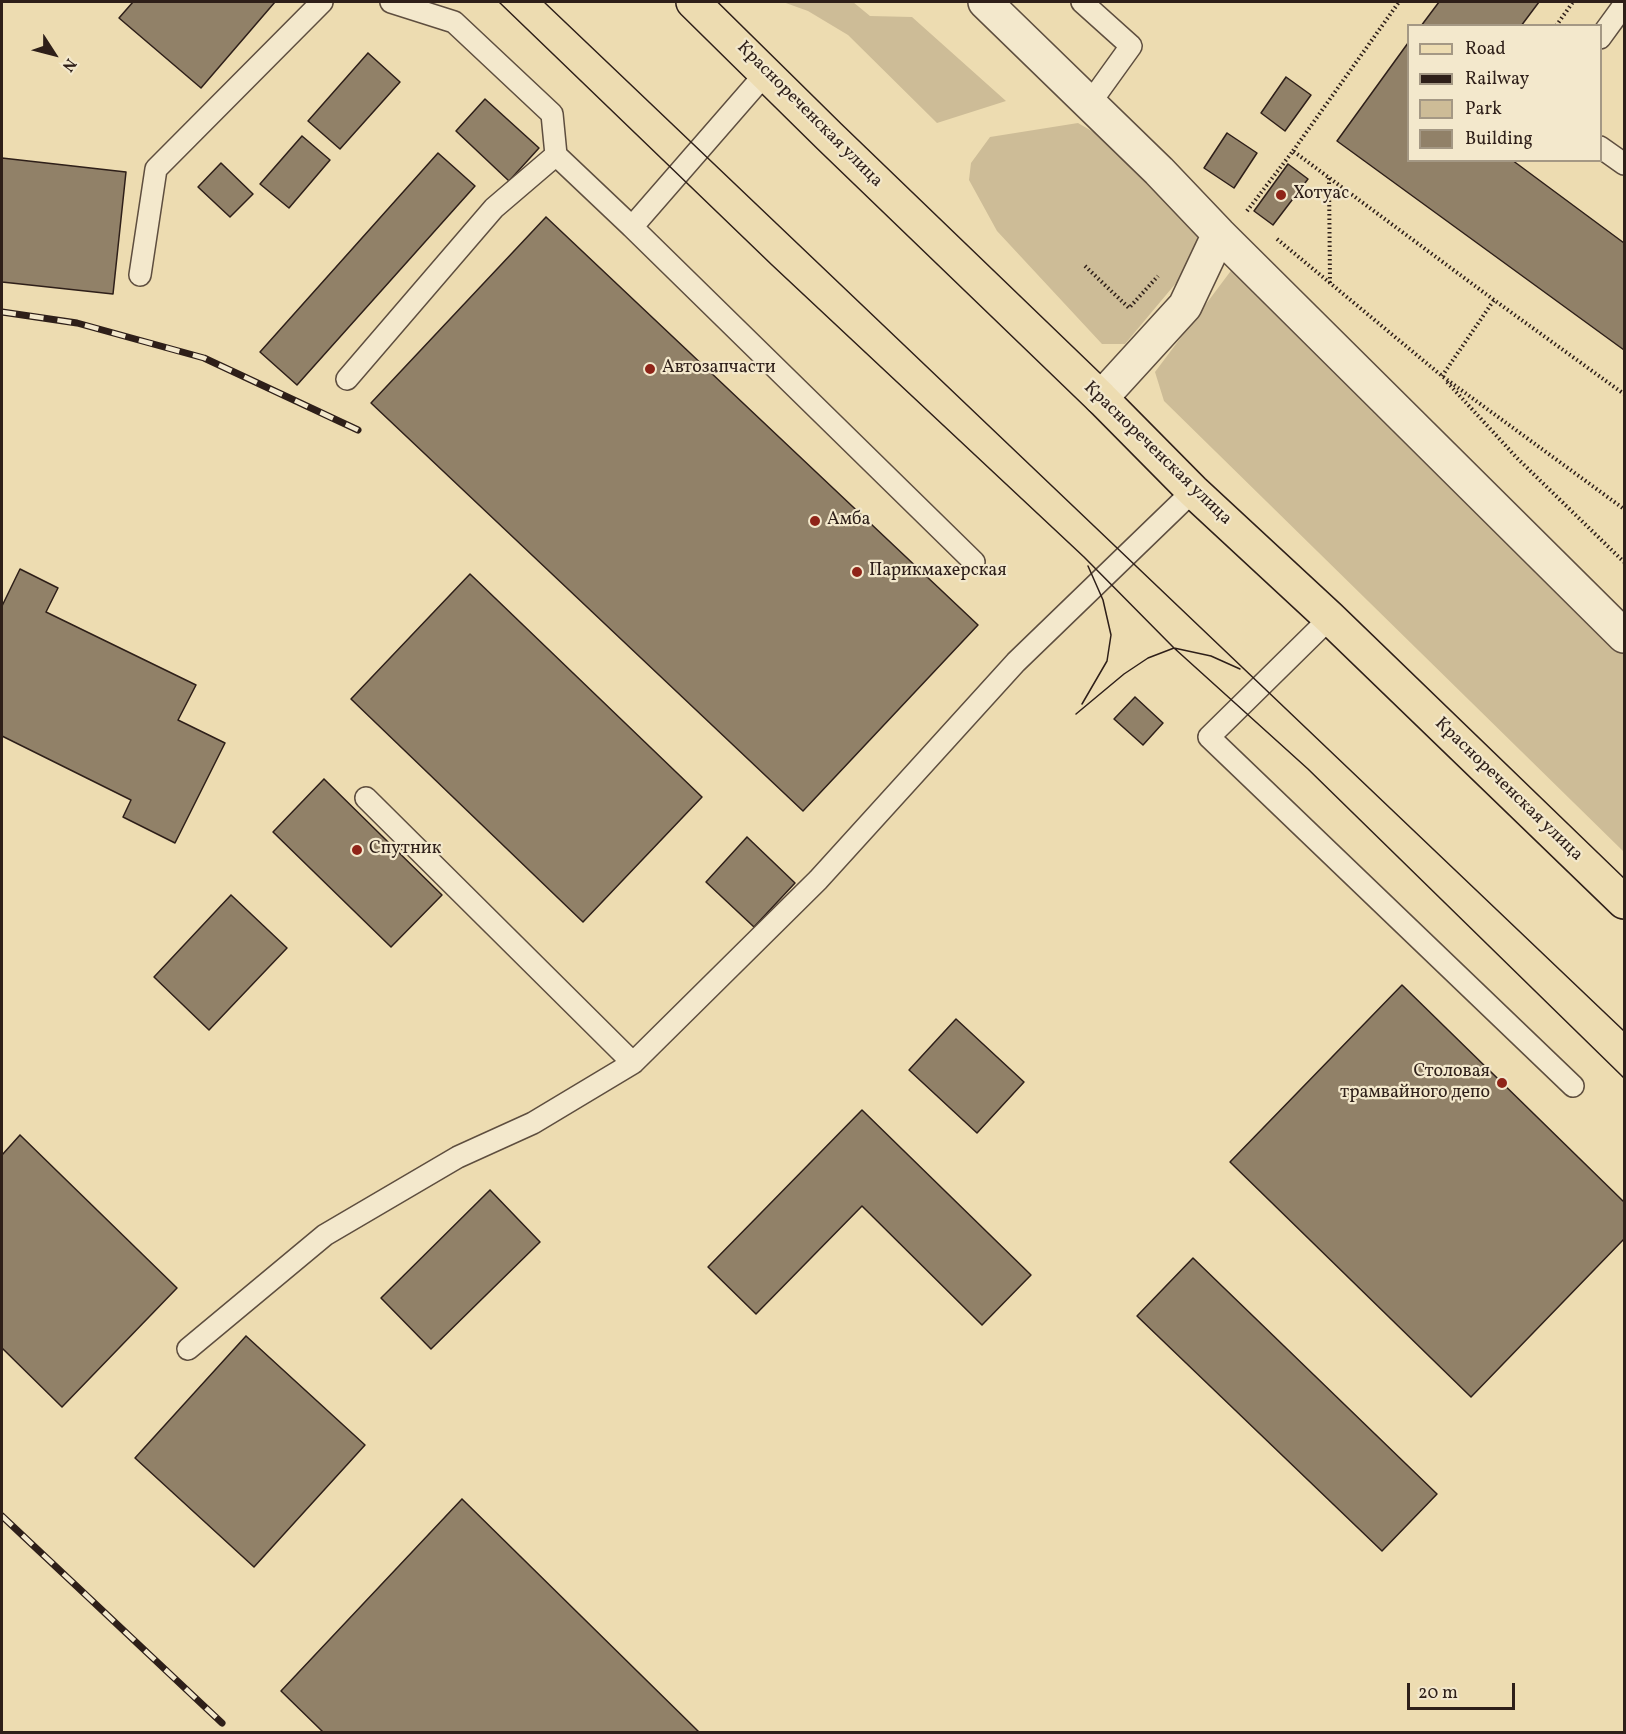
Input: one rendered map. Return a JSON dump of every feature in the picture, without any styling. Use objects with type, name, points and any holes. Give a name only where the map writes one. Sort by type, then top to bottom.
[{"type":"main road","name":"Краснореченская улица","points":[[693,2],[1101,398],[1193,491],[1330,618],[1624,902]]},
{"type":"street","points":[[985,2],[1160,171],[1219,234],[1624,636]]},
{"type":"street","points":[[1101,398],[1185,306],[1219,234]]},
{"type":"lane","points":[[140,275],[156,169],[322,2]]},
{"type":"lane","points":[[392,2],[454,22],[552,114],[556,155],[974,561]]},
{"type":"lane","points":[[1082,2],[1131,46],[1090,103]]},
{"type":"lane","points":[[1602,35],[1624,4]]},
{"type":"lane","points":[[632,227],[766,73]]},
{"type":"lane","points":[[1602,148],[1624,164]]},
{"type":"lane","points":[[347,379],[494,208],[556,155]]},
{"type":"lane","points":[[188,1349],[325,1235],[458,1157],[533,1123],[633,1063],[818,880],[1016,662],[1193,491]]},
{"type":"lane","points":[[1330,618],[1209,737],[1573,1086]]},
{"type":"lane","points":[[366,798],[633,1063]]},
{"type":"path","points":[[1255,219],[1246,212],[1293,151],[1399,2]]},
{"type":"path","points":[[1557,24],[1573,2]]},
{"type":"path","points":[[1293,151],[1624,394]]},
{"type":"path","points":[[1329,178],[1330,284]]},
{"type":"path","points":[[1272,234],[1442,376],[1624,509]]},
{"type":"path","points":[[1085,266],[1129,308],[1160,274]]},
{"type":"path","points":[[1442,376],[1494,300]]},
{"type":"path","points":[[1442,376],[1517,458],[1624,562]]},
{"type":"green space","points":[[783,2],[853,2],[870,16],[912,17],[1006,101],[937,123],[848,35],[808,11]]},
{"type":"green space","points":[[1078,123],[1095,133],[1199,230],[1202,252],[1125,344],[1102,344],[997,231],[969,180],[971,163],[990,137]]},
{"type":"green space","points":[[1233,268],[1624,643],[1624,852],[1164,401],[1155,372]]},
{"type":"building","points":[[133,2],[275,2],[201,88],[119,18]]},
{"type":"building","points":[[1439,2],[1539,2],[1522,24],[1422,24]]},
{"type":"building","points":[[1407,44],[1407,162],[1515,162],[1624,243],[1624,350],[1337,141]]},
{"type":"building","points":[[368,53],[400,82],[340,149],[308,121]]},
{"type":"building","points":[[1286,77],[1311,95],[1285,131],[1261,113]]},
{"type":"building","points":[[485,99],[539,148],[509,181],[456,131]]},
{"type":"building","points":[[1227,133],[1257,153],[1234,188],[1204,168]]},
{"type":"building","points":[[302,136],[330,160],[289,208],[260,184]]},
{"type":"building","points":[[438,153],[475,186],[297,385],[260,352]]},
{"type":"building","points":[[2,158],[126,172],[113,294],[2,282]]},
{"type":"building","points":[[221,163],[253,194],[230,217],[198,187]]},
{"type":"building","name":"Хотуас","points":[[1288,164],[1308,179],[1273,225],[1254,211]]},
{"type":"building","points":[[546,217],[978,625],[803,811],[371,403]]},
{"type":"building","points":[[20,569],[58,588],[46,612],[196,685],[178,720],[225,743],[175,843],[123,817],[131,800],[2,736],[2,606]]},
{"type":"building","points":[[470,574],[702,797],[583,922],[351,699]]},
{"type":"building","points":[[1135,697],[1163,723],[1143,745],[1114,719]]},
{"type":"building","points":[[324,779],[442,895],[391,947],[273,832]]},
{"type":"building","points":[[747,837],[795,883],[754,927],[706,882]]},
{"type":"building","points":[[231,895],[287,948],[209,1030],[154,977]]},
{"type":"building","points":[[1402,985],[1624,1202],[1624,1239],[1471,1397],[1230,1162]]},
{"type":"building","points":[[956,1019],[1024,1082],[977,1133],[909,1070]]},
{"type":"building","points":[[862,1110],[1031,1275],[982,1325],[862,1206],[756,1314],[708,1267]]},
{"type":"building","points":[[20,1135],[177,1288],[62,1407],[2,1348],[2,1155]]},
{"type":"building","points":[[490,1190],[540,1242],[431,1349],[381,1298]]},
{"type":"building","points":[[1193,1258],[1437,1494],[1382,1551],[1137,1316]]},
{"type":"building","points":[[246,1336],[365,1445],[254,1567],[135,1458]]},
{"type":"building","points":[[462,1499],[699,1732],[323,1732],[281,1691]]},
{"type":"tram line","points":[[499,2],[772,265],[1084,557],[1174,648],[1308,769],[1624,1078]]},
{"type":"tram line","points":[[544,2],[1624,1031]]},
{"type":"tram line","points":[[1082,704],[1107,661],[1111,635],[1103,600],[1088,566]]},
{"type":"tram line","points":[[1076,714],[1124,674],[1148,658],[1174,648],[1211,656],[1240,669]]},
{"type":"railway","points":[[2,312],[77,323],[204,358],[358,430]]},
{"type":"railway","points":[[2,1516],[222,1723]]},
{"type":"place","name":"Хотуас","points":[[1281,195]]},
{"type":"place","name":"Автозапчасти","points":[[650,369]]},
{"type":"place","name":"Амба","points":[[815,521]]},
{"type":"place","name":"Парикмахерская","points":[[857,572]]},
{"type":"place","name":"Спутник","points":[[357,850]]},
{"type":"place","name":"Столовая трамвайного депо","points":[[1502,1083]]}]
